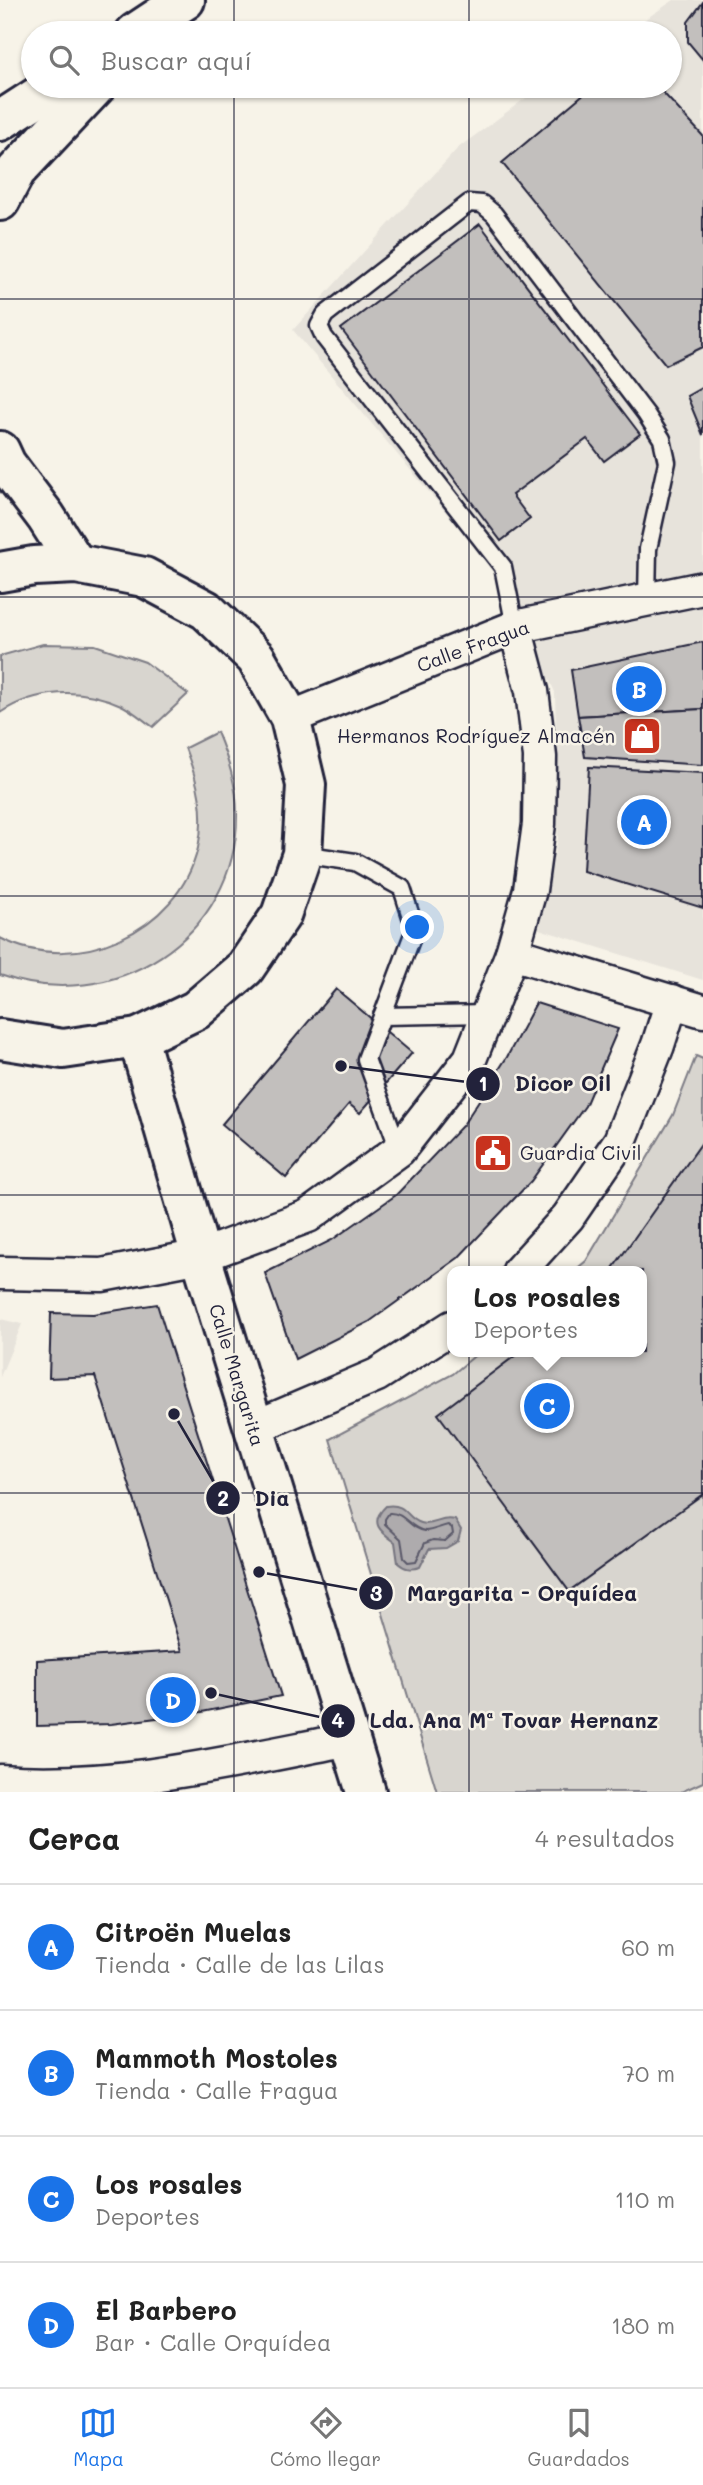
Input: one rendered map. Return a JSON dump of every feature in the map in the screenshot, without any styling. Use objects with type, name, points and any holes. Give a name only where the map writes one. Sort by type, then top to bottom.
[{"type":"main road","points":[[0,121],[35,98]]},
{"type":"main road","points":[[0,201],[16,171],[85,98]]},
{"type":"main road","points":[[0,451],[6,464],[46,517],[76,564]]},
{"type":"main road","points":[[0,572],[34,566],[76,564],[144,578],[206,610],[256,658],[290,718],[306,785],[302,854],[281,915],[245,968],[196,1010],[138,1038],[63,1049],[0,1039]]},
{"type":"main road","name":"Calle Margarita","points":[[138,1038],[253,1428],[366,1792]]},
{"type":"street","name":"Calle Fragua","points":[[290,718],[515,627],[703,588]]},
{"type":"street","points":[[0,1273],[102,1275],[201,1256],[307,1216],[399,1150],[470,1059],[512,953],[530,890],[539,824],[540,757],[532,691],[515,627]]},
{"type":"street","points":[[512,953],[703,1011]]},
{"type":"street","points":[[524,1266],[568,1217],[620,1141],[672,1002]]},
{"type":"street","points":[[253,1428],[377,1374],[447,1331]]},
{"type":"street","points":[[0,1781],[64,1788],[196,1770],[350,1739]]},
{"type":"lane","points":[[515,627],[503,566],[324,337],[319,326],[325,315],[469,203],[482,204],[494,214],[646,414],[662,439],[667,462],[648,549],[647,599]]},
{"type":"lane","points":[[302,854],[355,862],[402,888],[415,929],[366,1059],[399,1150]]},
{"type":"lane","points":[[382,1016],[488,1014]]},
{"type":"shaded area","points":[[674,0],[703,0],[703,980],[539,929],[558,838],[555,692],[502,579],[293,330],[458,148],[526,98],[682,98],[682,21],[642,21]]},
{"type":"shaded area","points":[[43,644],[95,645],[145,662],[188,694],[153,727],[121,705],[75,693],[28,699],[0,713],[0,656]]},
{"type":"shaded area","points":[[217,732],[234,782],[237,814],[232,858],[216,897],[192,930],[161,956],[124,975],[84,985],[42,985],[0,975],[0,938],[29,949],[60,952],[90,949],[120,939],[146,924],[169,903],[187,878],[200,835],[199,797],[185,748]]},
{"type":"shaded area","points":[[696,1056],[703,1059],[703,1782],[681,1792],[437,1792],[330,1439],[453,1374],[473,1357],[647,1357],[647,1266],[580,1266],[586,1261],[673,1115]]},
{"type":"shaded area","points":[[0,1319],[22,1324],[0,1377]]},
{"type":"water","points":[[386,1506],[403,1509],[421,1523],[455,1520],[461,1530],[458,1541],[446,1548],[429,1549],[420,1567],[403,1567],[398,1563],[395,1542],[381,1531],[377,1522]]},
{"type":"building","points":[[703,2],[703,60],[688,42],[688,22]]},
{"type":"building","points":[[579,98],[668,98],[703,136],[703,347],[666,365],[502,163]]},
{"type":"building","points":[[480,224],[640,434],[604,461],[587,439],[512,495],[530,519],[501,541],[341,329]]},
{"type":"building","points":[[703,387],[703,435],[687,396]]},
{"type":"building","points":[[703,642],[703,709],[578,716],[571,670]]},
{"type":"building","name":"Hermanos Rodríguez Almacén","points":[[703,709],[703,765],[585,757],[578,716]]},
{"type":"building","points":[[589,767],[703,773],[703,908],[583,871]]},
{"type":"building","points":[[336,989],[412,1053],[360,1113],[349,1104],[286,1178],[222,1124]]},
{"type":"building","name":"Guardia Civil","points":[[536,1003],[618,1029],[585,1106],[531,1181],[458,1258],[369,1322],[295,1359],[265,1273],[332,1240],[396,1195],[463,1125],[507,1057]]},
{"type":"building","points":[[703,1141],[703,1494],[569,1591],[438,1414],[513,1357],[647,1357],[647,1266],[615,1266]]},
{"type":"building","points":[[157,1304],[281,1696],[202,1712],[111,1724],[37,1726],[37,1660],[182,1651],[95,1376],[49,1378],[51,1313],[93,1314]]},
{"type":"place","name":"Mammoth Mostoles","points":[[639,689]]},
{"type":"place","name":"Hermanos Rodríguez Almacén","points":[[642,736]]},
{"type":"place","name":"Citroën Muelas","points":[[644,822]]},
{"type":"place","name":"Dicor Oil","points":[[341,1066]]},
{"type":"place","name":"Guardia Civil","points":[[493,1153]]},
{"type":"place","name":"Los rosales","points":[[547,1406]]},
{"type":"place","name":"Dia","points":[[174,1414]]},
{"type":"place","name":"Margarita - Orquídea","points":[[259,1572]]},
{"type":"place","name":"Lda. Ana Mª Tovar Hernanz","points":[[211,1693]]},
{"type":"place","name":"El Barbero","points":[[173,1700]]}]
